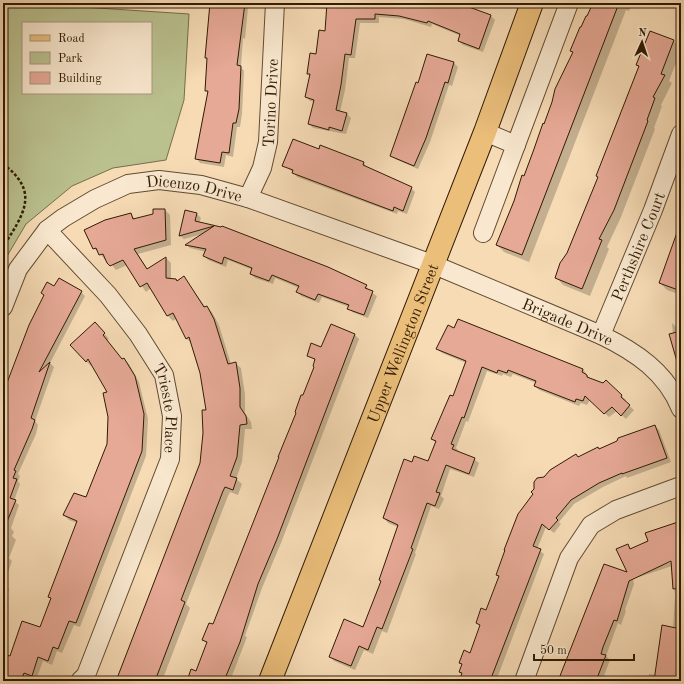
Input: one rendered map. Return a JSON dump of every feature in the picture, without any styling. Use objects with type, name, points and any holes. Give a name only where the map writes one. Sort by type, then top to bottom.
[{"type":"main road","name":"Upper Wellington Street","points":[[270,681],[432,264],[485,132],[532,3]]},
{"type":"street","name":"Torino Drive","points":[[248,198],[262,168],[268,142],[275,3]]},
{"type":"street","points":[[483,233],[516,145],[563,5]]},
{"type":"street","points":[[485,132],[516,145]]},
{"type":"street","name":"Perthshire Court","points":[[601,335],[653,210],[681,134]]},
{"type":"street","name":"Dicenzo Drive","points":[[3,307],[18,269],[46,230],[95,199],[128,184],[159,180],[201,184],[248,198],[432,264]]},
{"type":"street","name":"Trieste Place","points":[[46,230],[108,295],[138,334],[164,375],[172,416],[170,459],[86,675],[80,681]]},
{"type":"street","name":"Brigade Drive","points":[[432,264],[627,347],[646,361],[664,380],[679,400]]},
{"type":"street","points":[[524,681],[569,558],[591,525],[616,510],[681,486]]},
{"type":"path","points":[[3,164],[16,173],[25,190],[26,205],[20,220],[3,248]]},
{"type":"green space","points":[[3,5],[82,7],[189,14],[184,100],[166,160],[113,168],[72,186],[26,224],[3,263]]},
{"type":"building","points":[[210,3],[245,3],[237,65],[241,66],[239,109],[236,123],[233,123],[229,153],[222,152],[220,163],[195,159],[208,91],[205,91],[207,58],[205,58]]},
{"type":"building","points":[[327,3],[458,3],[491,15],[479,49],[458,41],[460,34],[428,21],[427,23],[399,16],[375,14],[375,19],[356,19],[351,55],[345,54],[336,110],[347,113],[342,131],[329,127],[329,130],[308,124],[314,100],[305,97],[310,74],[307,74],[310,53],[316,54],[319,30],[325,31]]},
{"type":"building","points":[[593,3],[619,3],[522,255],[496,245],[514,201],[522,175],[524,176],[543,123],[544,124],[555,89],[573,52],[570,51],[580,27]]},
{"type":"building","points":[[650,31],[674,40],[661,74],[665,75],[653,97],[655,98],[647,120],[648,121],[614,210],[599,239],[602,240],[582,289],[555,278],[560,263],[567,253],[598,177],[596,176],[639,66],[636,65]]},
{"type":"building","points":[[427,54],[454,62],[448,83],[445,82],[426,138],[414,166],[390,156],[416,82],[418,83]]},
{"type":"building","points":[[293,139],[319,149],[320,145],[364,162],[363,165],[412,187],[403,211],[394,207],[393,211],[292,173],[293,170],[282,166]]},
{"type":"building","points":[[153,209],[165,209],[166,240],[134,249],[147,269],[166,257],[166,278],[176,279],[177,281],[184,276],[204,307],[207,306],[214,319],[228,364],[236,362],[240,388],[240,407],[246,416],[247,424],[240,425],[237,457],[230,476],[237,478],[233,490],[225,487],[223,491],[181,600],[185,602],[155,681],[116,681],[200,463],[203,433],[202,410],[206,410],[200,373],[189,337],[186,339],[173,313],[167,316],[147,283],[140,287],[123,260],[110,266],[103,254],[99,255],[96,248],[93,249],[84,230],[105,220],[131,213],[133,219],[153,214]]},
{"type":"building","points":[[185,210],[197,213],[195,221],[222,226],[328,267],[367,285],[365,288],[373,291],[364,315],[347,309],[349,305],[318,294],[315,300],[296,292],[299,286],[272,275],[269,281],[250,274],[252,268],[224,257],[222,264],[203,256],[206,249],[185,245],[214,226],[179,236]]},
{"type":"building","points":[[680,224],[681,225],[681,291],[659,283]]},
{"type":"building","points":[[59,278],[82,291],[39,372],[50,362],[31,418],[35,420],[32,429],[14,470],[16,471],[13,478],[17,479],[10,498],[16,500],[3,531],[3,388],[5,388],[29,325],[44,295],[41,293],[47,282],[54,286]]},
{"type":"building","points":[[458,319],[583,369],[582,372],[587,375],[587,377],[603,383],[606,380],[630,405],[621,416],[612,407],[604,414],[585,396],[583,401],[576,399],[575,402],[534,386],[536,381],[508,370],[507,373],[498,370],[497,373],[482,367],[464,418],[462,417],[451,444],[454,445],[452,449],[475,458],[469,474],[446,465],[436,492],[440,493],[435,506],[427,503],[411,548],[413,549],[382,629],[377,627],[368,650],[359,646],[351,666],[329,657],[344,619],[363,627],[381,581],[379,580],[398,525],[383,518],[404,459],[412,462],[414,456],[428,461],[436,441],[431,439],[450,395],[453,396],[466,361],[436,349],[448,325],[454,328]]},
{"type":"building","points":[[95,322],[105,333],[103,335],[122,359],[124,358],[135,376],[144,414],[142,451],[76,623],[69,621],[58,649],[53,647],[48,661],[38,657],[32,676],[24,673],[21,681],[7,681],[3,679],[3,654],[10,656],[22,621],[40,627],[51,598],[48,597],[77,521],[63,515],[74,493],[86,497],[107,444],[108,417],[103,393],[107,392],[88,359],[86,362],[70,345]]},
{"type":"building","points":[[331,324],[355,334],[277,539],[258,584],[240,642],[224,681],[187,681],[191,669],[196,671],[207,642],[202,640],[209,623],[213,624],[296,413],[295,412],[301,395],[303,395],[314,367],[315,359],[307,356],[311,343],[321,347]]},
{"type":"building","points":[[681,331],[681,365],[678,365],[669,334]]},
{"type":"building","points":[[655,425],[667,458],[622,473],[599,483],[571,500],[556,518],[558,520],[549,530],[542,524],[533,546],[541,549],[490,681],[459,681],[462,673],[459,672],[462,664],[459,663],[464,650],[470,653],[480,625],[476,623],[481,608],[486,610],[499,576],[496,575],[504,550],[518,514],[533,494],[531,492],[534,489],[534,482],[537,478],[544,477],[550,470],[576,454],[578,457],[598,447],[599,449],[617,441],[618,438]]},
{"type":"building","points":[[681,521],[681,588],[673,589],[671,561],[629,581],[617,621],[614,620],[603,647],[601,654],[606,655],[596,681],[558,681],[604,564],[627,572],[616,549],[628,544],[630,549],[648,541],[645,533]]},
{"type":"building","points":[[662,625],[681,629],[681,681],[654,681]]}]
